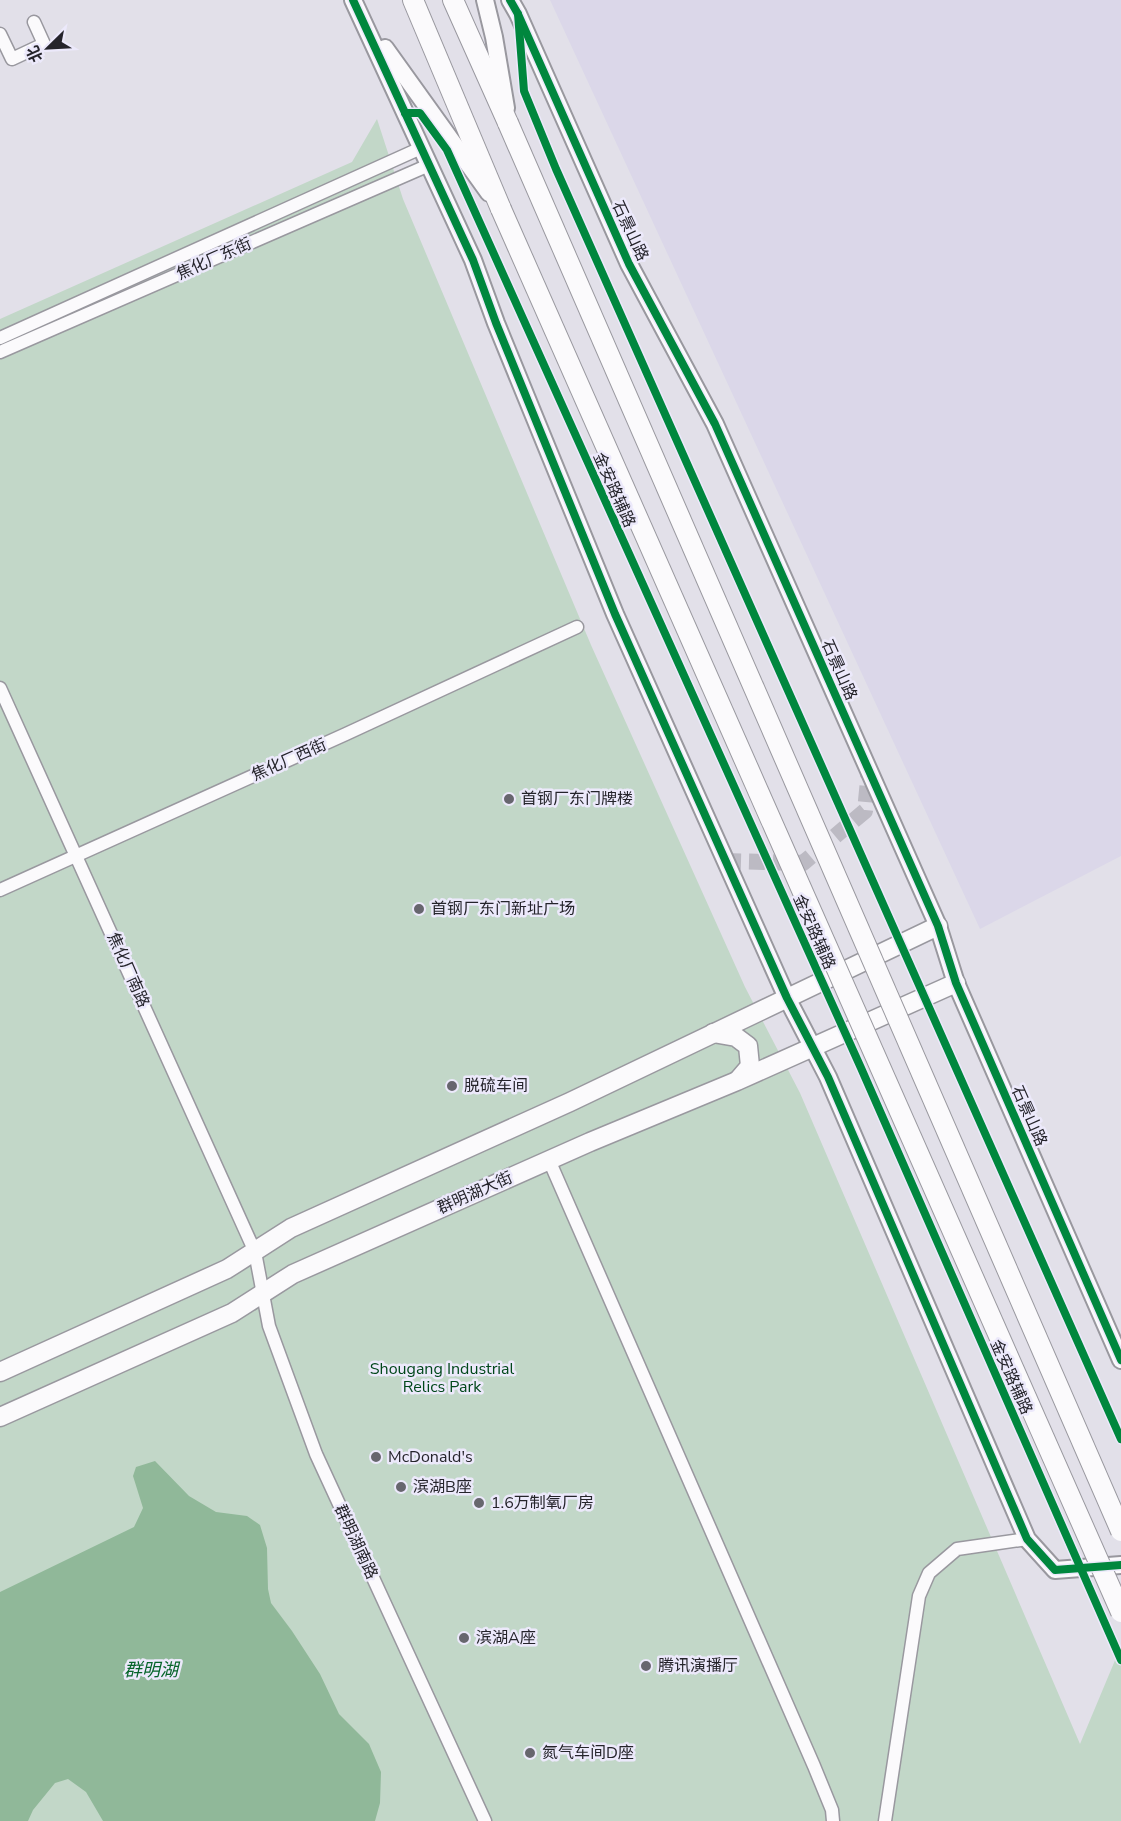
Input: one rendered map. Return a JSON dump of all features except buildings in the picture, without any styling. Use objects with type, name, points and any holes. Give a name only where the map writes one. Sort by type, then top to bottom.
[{"type":"main road","points":[[413,0],[501,210],[1121,1612]]},
{"type":"main road","points":[[453,0],[1121,1530]]},
{"type":"main road","points":[[0,1372],[227,1269],[291,1228],[570,1102],[938,926]]},
{"type":"main road","name":"群明湖大街","points":[[0,1417],[232,1313],[293,1274],[956,983]]},
{"type":"main road","points":[[713,1033],[736,1037],[748,1046],[750,1066],[737,1081]]},
{"type":"street","points":[[353,0],[473,260],[496,323],[615,614],[787,998],[832,1088],[1028,1539],[1055,1570],[1121,1565]]},
{"type":"street","points":[[358,0],[391,59],[501,210]]},
{"type":"street","points":[[485,0],[494,36],[508,123]]},
{"type":"street","name":"石景山路","points":[[510,0],[629,264],[715,424],[938,926],[956,983],[1121,1360]]},
{"type":"street","points":[[0,34],[12,59],[44,44],[34,22]]},
{"type":"street","name":"焦化厂东街","points":[[0,338],[421,147]]},
{"type":"street","name":"焦化厂东街","points":[[0,352],[429,165]]},
{"type":"street","name":"焦化厂西街","points":[[0,890],[346,734],[576,627]]},
{"type":"street","name":"焦化厂南路","points":[[0,688],[255,1252]]},
{"type":"street","points":[[549,1160],[814,1766],[832,1810],[833,1821]]},
{"type":"street","name":"群明湖南路","points":[[255,1252],[269,1326],[316,1454],[485,1821]]},
{"type":"street","points":[[885,1821],[919,1596],[929,1573],[957,1549],[1028,1539]]},
{"type":"shaded area","points":[[550,0],[1121,0],[1121,856],[980,929]]},
{"type":"green space","name":"Shougang Industrial Relics Park","points":[[377,119],[403,199],[591,645],[745,987],[800,1093],[1080,1744],[1121,1646],[1121,1821],[0,1821],[0,319],[352,162]]},
{"type":"water","name":"群明湖","points":[[155,1461],[189,1496],[216,1512],[247,1516],[260,1525],[267,1548],[268,1589],[271,1603],[320,1674],[339,1714],[369,1744],[381,1772],[380,1803],[375,1821],[103,1821],[86,1792],[68,1779],[55,1783],[33,1810],[28,1821],[0,1821],[0,1592],[134,1527],[143,1508],[133,1476],[136,1467]]},
{"type":"tunnel","points":[[725,861],[803,863],[865,811],[869,770]]},
{"type":"cycle path","points":[[353,0],[473,260],[496,323],[615,614],[787,998],[828,1077],[1027,1539],[1055,1570],[1121,1565]]},
{"type":"cycle path","points":[[510,0],[629,264],[715,424],[938,926],[956,983],[1121,1360]]},
{"type":"cycle path","points":[[518,14],[524,91],[556,169],[1121,1439]]},
{"type":"cycle path","name":"金安路辅路","points":[[405,113],[420,113],[447,150],[861,1068],[1121,1660]]},
{"type":"place","name":"首钢厂东门牌楼","points":[[509,799]]},
{"type":"place","name":"首钢厂东门新址广场","points":[[419,909]]},
{"type":"place","name":"脱硫车间","points":[[452,1086]]},
{"type":"place","name":"McDonald's","points":[[376,1457]]},
{"type":"place","name":"滨湖B座","points":[[401,1487]]},
{"type":"place","name":"1.6万制氧厂房","points":[[479,1503]]},
{"type":"place","name":"滨湖A座","points":[[464,1638]]},
{"type":"place","name":"腾讯演播厅","points":[[646,1666]]},
{"type":"place","name":"氮气车间D座","points":[[530,1753]]}]
